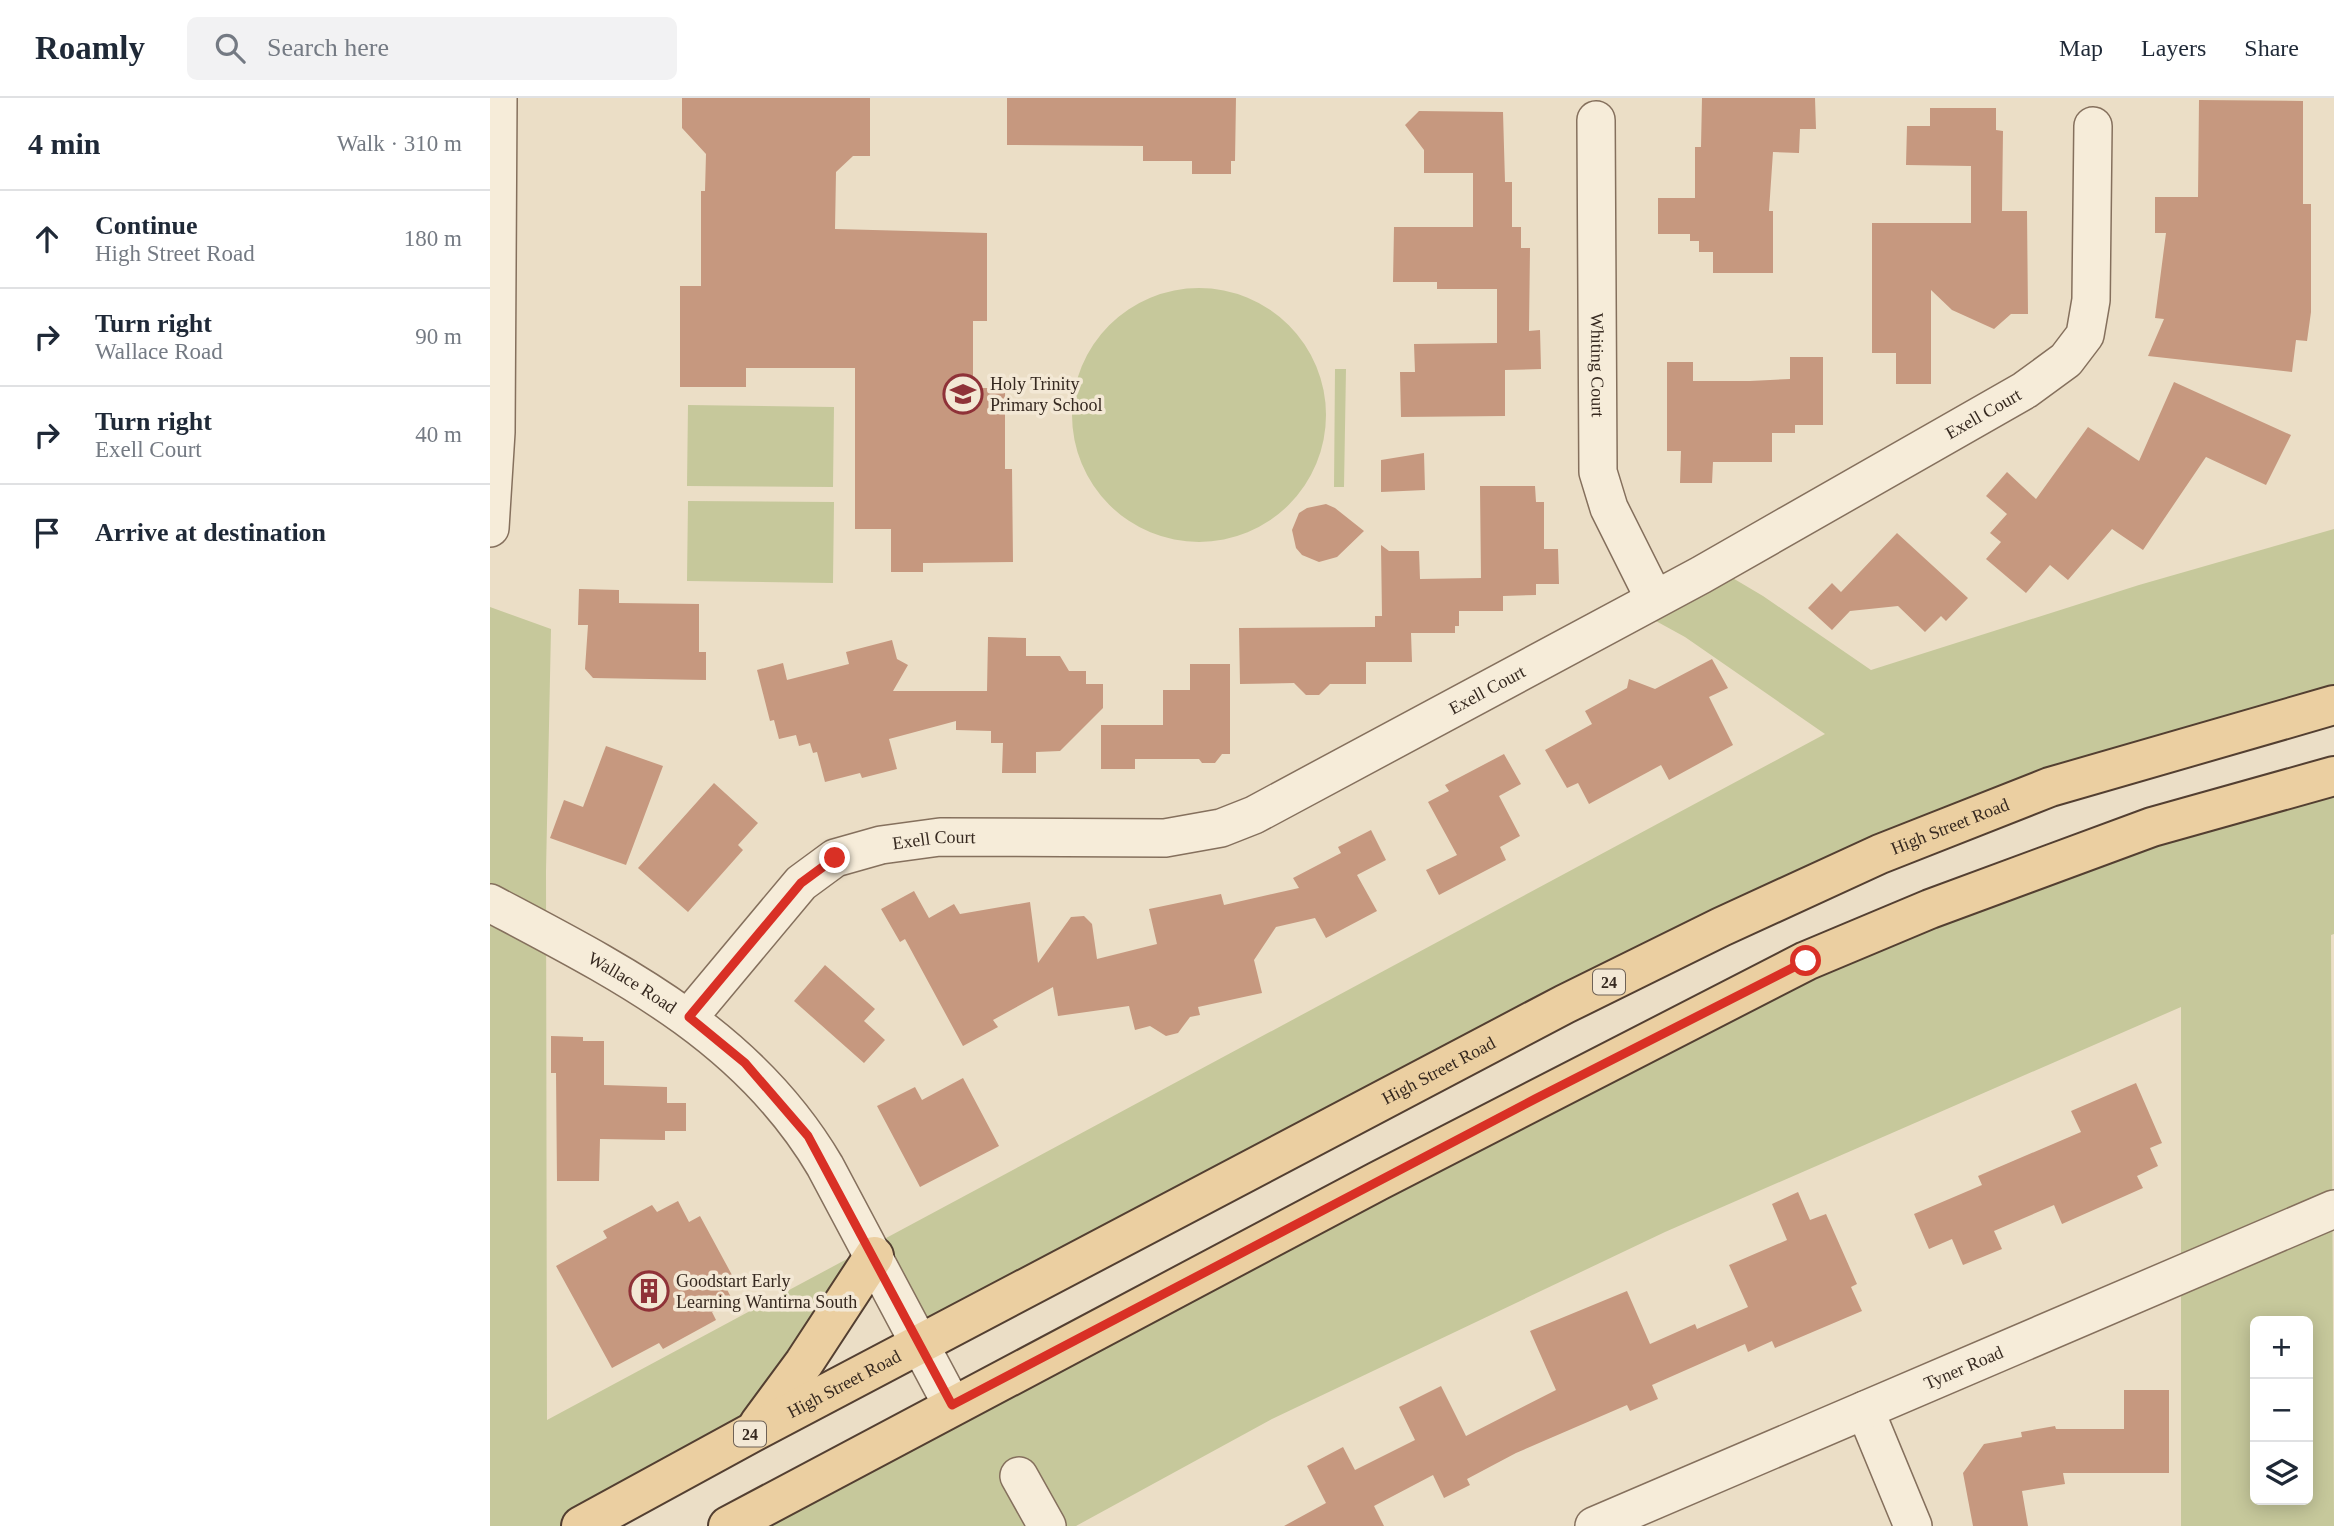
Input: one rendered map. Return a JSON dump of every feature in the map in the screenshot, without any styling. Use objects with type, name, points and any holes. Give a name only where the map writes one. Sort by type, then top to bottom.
[{"type":"main road","name":"High Street Road","points":[[581,1526],[753,1432],[921,1346],[1565,1004],[1721,927],[1880,854],[2050,787],[2334,705]]},
{"type":"main road","points":[[728,1526],[1414,1162],[1806,961],[1930,909],[2152,827],[2334,776]]},
{"type":"main road","points":[[753,1432],[804,1363],[874,1256]]},
{"type":"street","points":[[490,528],[496,445],[498,98]]},
{"type":"street","name":"Whiting Court","points":[[1596,120],[1598,472],[1609,508],[1654,598]]},
{"type":"street","name":"Exell Court","points":[[689,1017],[801,883],[835,858],[881,845],[940,837],[1165,838],[1221,828],[1254,815],[1707,571],[2025,390],[2066,360],[2085,334],[2091,300],[2093,126]]},
{"type":"street","name":"Wallace Road","points":[[490,903],[689,1017],[745,1063],[788,1110],[820,1156],[952,1405]]},
{"type":"street","name":"Tyner Road","points":[[1594,1526],[2334,1209]]},
{"type":"street","points":[[1865,1410],[1913,1526]]},
{"type":"street","points":[[1019,1476],[1047,1526]]},
{"type":"green space","points":[[1187,288],[1211,288],[1248,297],[1270,309],[1289,325],[1305,344],[1317,366],[1324,390],[1324,440],[1317,464],[1305,486],[1289,505],[1270,521],[1248,533],[1211,542],[1187,542],[1150,533],[1128,521],[1101,496],[1081,464],[1077,452],[1072,427],[1072,403],[1081,366],[1093,344],[1118,317],[1150,297],[1162,293]]},
{"type":"green space","points":[[1335,369],[1346,369],[1344,487],[1334,487]]},
{"type":"green space","points":[[688,405],[834,407],[833,487],[687,486]]},
{"type":"green space","points":[[688,501],[834,502],[833,583],[687,581]]},
{"type":"green space","points":[[2334,529],[2334,705],[1957,823],[921,1346],[875,1256],[753,1432],[581,1526],[490,1526],[490,607],[551,629],[546,871],[547,1420],[1825,734],[1685,637],[1634,609],[1714,567],[1763,596],[1871,670],[2139,585]]},
{"type":"green space","points":[[2334,776],[2334,934],[2331,935],[2334,1526],[2181,1526],[2181,1007],[1665,1232],[1272,1419],[1076,1526],[728,1526],[1735,996]]},
{"type":"building","points":[[682,98],[870,98],[870,156],[853,156],[836,172],[835,229],[987,233],[987,321],[973,321],[973,388],[1005,388],[1005,469],[1012,469],[1013,562],[923,563],[923,572],[891,572],[891,529],[855,529],[855,368],[746,368],[746,387],[680,387],[680,286],[701,286],[701,191],[705,191],[706,154],[682,128]]},
{"type":"building","points":[[1007,98],[1236,98],[1235,161],[1231,161],[1231,174],[1192,174],[1192,161],[1143,161],[1143,146],[1007,145]]},
{"type":"building","points":[[1702,98],[1815,98],[1816,129],[1800,129],[1799,153],[1773,152],[1769,211],[1773,211],[1773,273],[1713,273],[1713,252],[1699,252],[1699,241],[1690,241],[1690,234],[1658,234],[1658,198],[1695,198],[1695,147],[1701,147]]},
{"type":"building","points":[[2199,100],[2303,101],[2303,204],[2311,204],[2311,312],[2307,341],[2296,340],[2292,372],[2148,356],[2164,319],[2155,318],[2166,233],[2155,233],[2155,197],[2198,197]]},
{"type":"building","points":[[1930,108],[1996,108],[1996,130],[2003,131],[2002,211],[2027,211],[2028,314],[2011,314],[1994,329],[1952,310],[1931,290],[1931,384],[1896,384],[1896,353],[1872,353],[1872,223],[1971,223],[1971,166],[1906,165],[1907,126],[1930,126]]},
{"type":"building","points":[[1419,111],[1503,112],[1505,182],[1512,182],[1512,227],[1521,227],[1521,248],[1530,248],[1529,331],[1540,330],[1541,369],[1505,370],[1505,416],[1401,417],[1400,372],[1415,372],[1414,344],[1497,343],[1497,289],[1437,289],[1437,282],[1393,282],[1394,227],[1473,227],[1473,173],[1424,173],[1424,150],[1405,125]]},
{"type":"building","points":[[1790,357],[1823,357],[1823,425],[1795,425],[1795,433],[1772,433],[1772,462],[1713,462],[1712,483],[1680,483],[1681,451],[1667,451],[1667,362],[1693,362],[1693,381],[1750,381],[1790,379]]},
{"type":"building","points":[[2174,382],[2291,435],[2266,485],[2206,457],[2143,550],[2112,529],[2068,580],[2050,565],[2026,593],[1986,559],[2001,542],[1990,533],[2007,514],[1986,496],[2007,472],[2036,499],[2088,427],[2139,461]]},
{"type":"building","points":[[1424,453],[1425,490],[1381,492],[1381,460]]},
{"type":"building","points":[[1480,486],[1535,486],[1536,502],[1544,502],[1544,549],[1558,549],[1559,584],[1536,584],[1536,595],[1503,596],[1503,611],[1459,611],[1459,626],[1455,626],[1455,633],[1411,633],[1412,662],[1366,662],[1366,684],[1330,684],[1319,695],[1306,695],[1294,683],[1240,684],[1239,628],[1375,627],[1375,616],[1382,616],[1381,545],[1389,551],[1419,551],[1420,579],[1481,578]]},
{"type":"building","points":[[1326,504],[1364,531],[1337,557],[1319,562],[1302,555],[1296,548],[1292,530],[1299,513],[1307,508]]},
{"type":"building","points":[[1897,533],[1968,598],[1946,621],[1941,616],[1925,632],[1898,606],[1850,611],[1832,630],[1808,608],[1832,583],[1841,592]]},
{"type":"building","points":[[579,589],[619,590],[619,603],[699,604],[699,652],[706,652],[706,680],[593,678],[585,669],[588,625],[578,625]]},
{"type":"building","points":[[988,637],[1026,638],[1026,656],[1060,656],[1069,671],[1086,671],[1086,684],[1103,684],[1103,708],[1060,751],[1036,752],[1036,773],[1002,773],[1003,743],[991,743],[991,731],[956,730],[956,721],[889,739],[897,769],[862,778],[860,773],[825,782],[817,752],[813,753],[810,743],[799,746],[796,735],[779,739],[774,720],[770,721],[757,670],[783,663],[787,680],[849,664],[846,652],[892,640],[897,659],[908,665],[893,691],[987,691]]},
{"type":"building","points":[[1712,659],[1728,688],[1709,697],[1733,745],[1669,780],[1661,765],[1589,804],[1578,783],[1567,788],[1545,750],[1592,724],[1585,711],[1627,688],[1629,679],[1655,689]]},
{"type":"building","points":[[1190,664],[1230,664],[1230,754],[1222,754],[1215,763],[1202,763],[1199,759],[1135,759],[1135,769],[1101,769],[1101,725],[1163,725],[1163,690],[1190,690]]},
{"type":"building","points":[[606,746],[663,766],[626,865],[550,838],[564,800],[583,807]]},
{"type":"building","points":[[1504,754],[1521,784],[1499,796],[1520,836],[1500,847],[1506,860],[1439,895],[1426,870],[1457,855],[1428,802],[1449,791],[1445,785]]},
{"type":"building","points":[[714,783],[758,823],[738,845],[743,850],[688,912],[638,868]]},
{"type":"building","points":[[1371,830],[1386,860],[1357,875],[1377,911],[1326,938],[1315,918],[1276,927],[1254,960],[1262,993],[1198,1007],[1200,1015],[1190,1017],[1178,1033],[1166,1036],[1150,1026],[1135,1030],[1129,1006],[1058,1016],[1053,987],[993,1020],[998,1027],[963,1046],[905,939],[900,942],[881,909],[914,891],[929,918],[954,904],[960,914],[1030,902],[1038,963],[1071,917],[1084,916],[1092,924],[1097,959],[1157,944],[1149,909],[1221,894],[1224,905],[1299,888],[1293,878],[1341,853],[1338,847]]},
{"type":"building","points":[[825,965],[875,1009],[864,1021],[885,1040],[864,1063],[794,1001]]},
{"type":"building","points":[[551,1036],[604,1041],[604,1085],[667,1087],[667,1103],[686,1103],[686,1131],[665,1131],[665,1140],[600,1139],[599,1181],[557,1181],[556,1073],[551,1073]]},
{"type":"building","points":[[963,1078],[999,1146],[920,1187],[877,1106],[915,1087],[922,1100]]},
{"type":"building","points":[[2136,1083],[2162,1143],[2150,1148],[2158,1166],[2137,1176],[2143,1188],[2062,1224],[2054,1205],[1994,1231],[2002,1249],[1963,1265],[1952,1239],[1929,1249],[1914,1214],[1982,1185],[1978,1176],[2081,1132],[2071,1111]]},
{"type":"building","points":[[1798,1192],[1810,1220],[1826,1214],[1857,1284],[1851,1287],[1862,1311],[1775,1348],[1772,1341],[1748,1352],[1745,1344],[1652,1385],[1658,1399],[1630,1411],[1627,1405],[1516,1453],[1467,1479],[1470,1485],[1444,1498],[1433,1475],[1374,1506],[1384,1526],[1284,1526],[1326,1503],[1307,1466],[1343,1447],[1355,1470],[1415,1440],[1399,1407],[1441,1386],[1466,1436],[1556,1390],[1530,1331],[1627,1291],[1650,1344],[1695,1324],[1697,1329],[1748,1307],[1729,1265],[1787,1240],[1772,1204]]},
{"type":"building","name":"Goodstart Early Learning Wantirna South","points":[[678,1201],[689,1222],[700,1216],[732,1275],[722,1280],[733,1301],[712,1312],[716,1320],[663,1349],[659,1343],[612,1368],[556,1266],[607,1238],[603,1231],[652,1205],[657,1212]]},
{"type":"building","points":[[2124,1390],[2169,1390],[2169,1473],[2063,1473],[2065,1484],[2022,1491],[2028,1526],[1973,1526],[1963,1473],[1984,1444],[2022,1437],[2021,1432],[2055,1426],[2056,1429],[2124,1429]]},
{"type":"place","name":"Holy Trinity Primary School","points":[[963,394]]},
{"type":"place","name":"Goodstart Early Learning Wantirna South","points":[[649,1291]]},
{"type":"route","points":[[835,858],[801,883],[689,1017],[745,1063],[808,1136],[850,1210],[952,1405],[1535,1099],[1806,961]]}]
